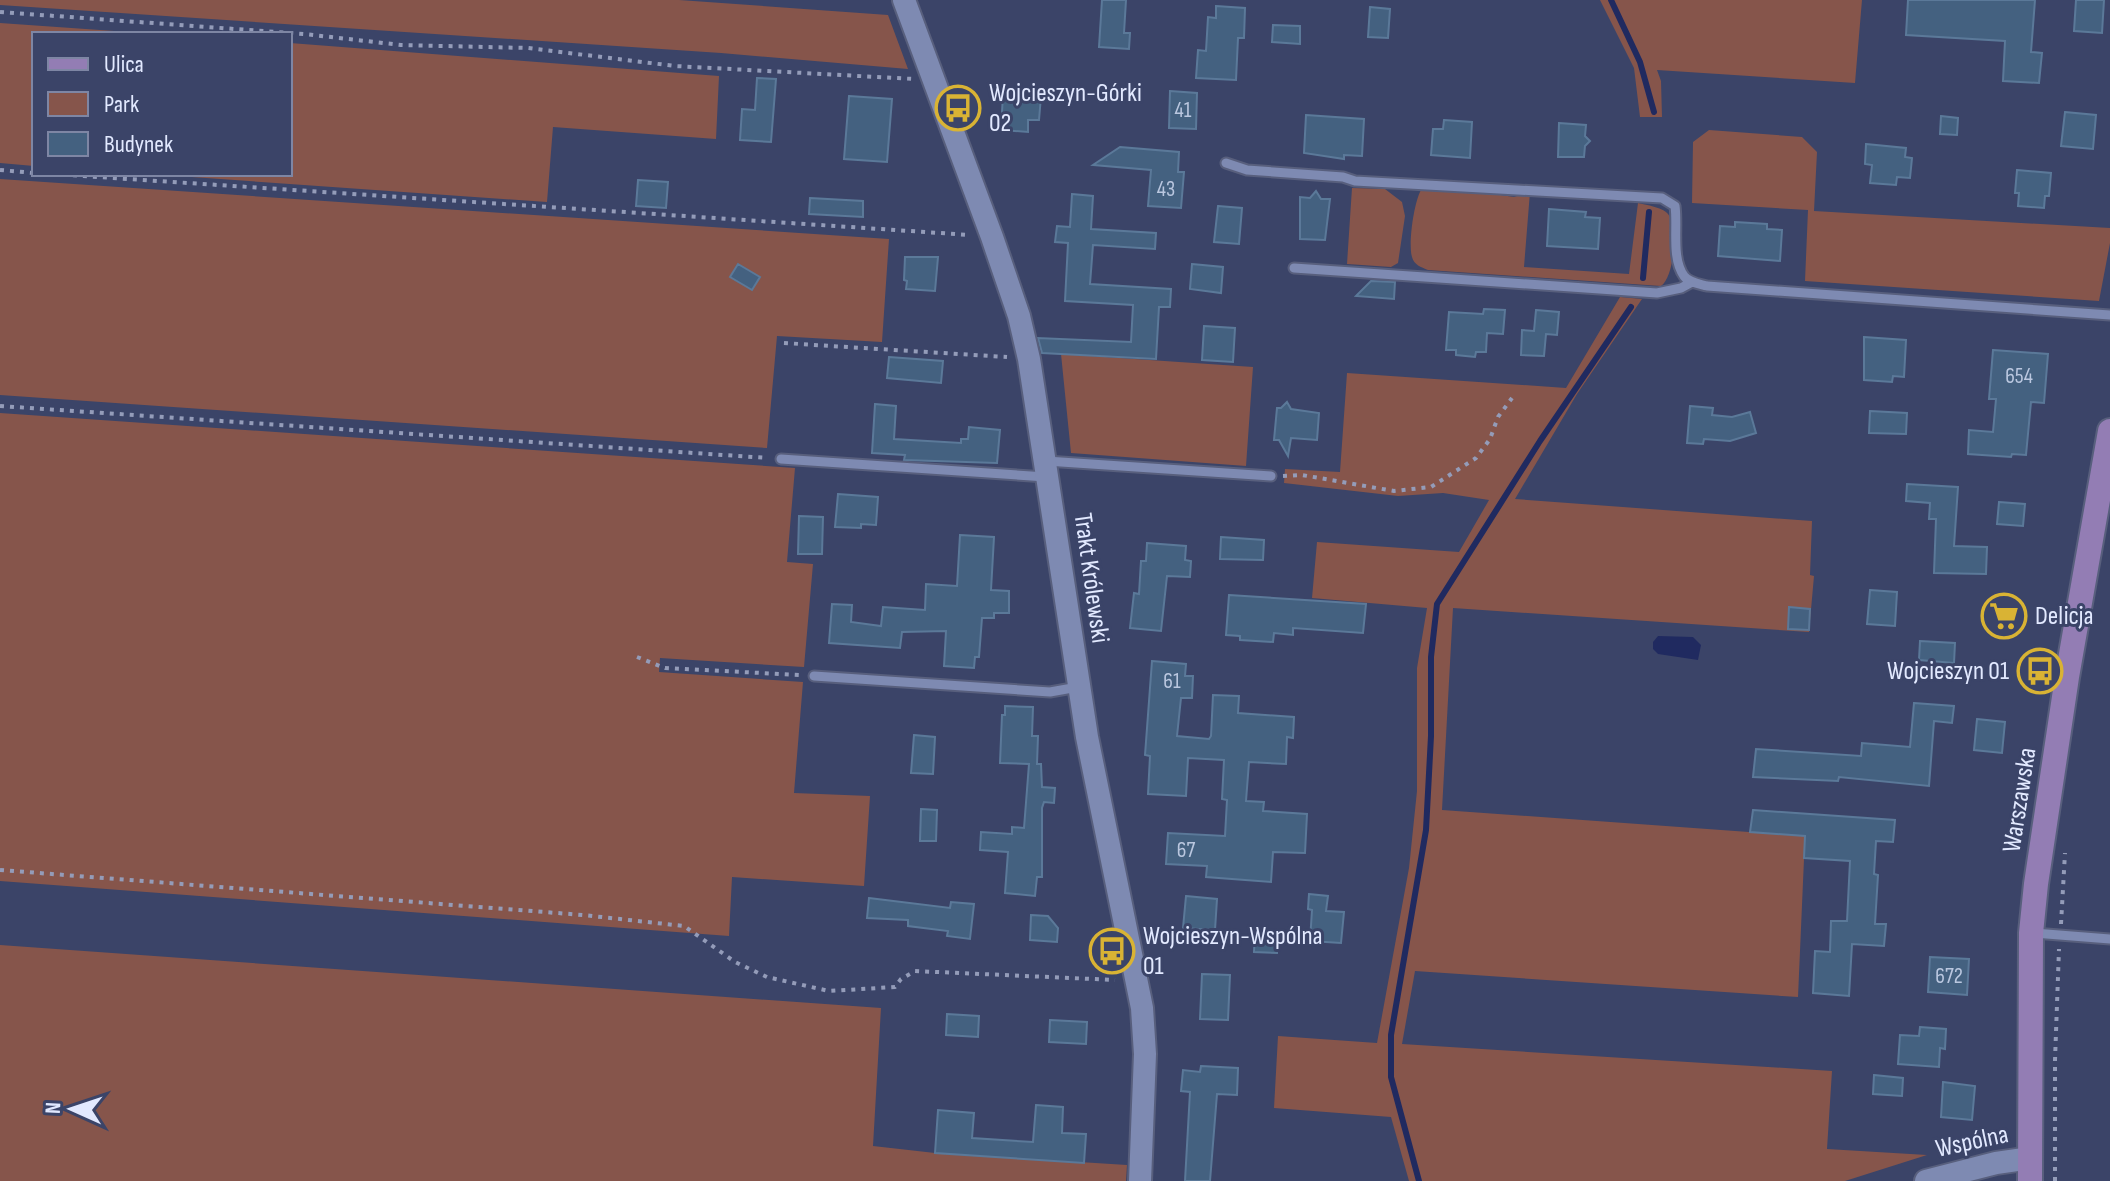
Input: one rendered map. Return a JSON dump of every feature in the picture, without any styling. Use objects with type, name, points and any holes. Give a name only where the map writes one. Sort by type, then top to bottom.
[{"type":"main road","name":"Warszawska","points":[[2030,1170],[2031,933],[2046,813],[2110,431]]},
{"type":"street","name":"Trakt Królewski","points":[[904,0],[992,237],[1019,316],[1029,359],[1078,687],[1137,981],[1145,1054],[1140,1181]]},
{"type":"street","name":"Wspólna","points":[[1926,1181],[1996,1163],[2030,1170]]},
{"type":"lane","points":[[1226,163],[1247,170],[1343,177],[1355,181],[1662,198],[1675,206],[1677,258],[1684,276],[1707,286],[2110,315]]},
{"type":"lane","points":[[1294,268],[1657,293],[1681,288],[1692,282]]},
{"type":"lane","points":[[781,459],[1271,476]]},
{"type":"lane","points":[[814,676],[1050,692],[1078,687]]},
{"type":"lane","points":[[2031,933],[2110,939]]},
{"type":"path","points":[[0,12],[276,32]]},
{"type":"path","points":[[292,33],[401,45],[528,48],[675,66],[933,79]]},
{"type":"path","points":[[0,170],[32,173]]},
{"type":"path","points":[[83,176],[992,237]]},
{"type":"path","points":[[784,343],[1029,359]]},
{"type":"path","points":[[1271,476],[1302,475],[1394,491],[1431,487],[1476,458],[1512,398]]},
{"type":"path","points":[[0,406],[781,459]]},
{"type":"path","points":[[637,657],[665,668],[814,676]]},
{"type":"path","points":[[2055,1181],[2055,1060],[2065,841]]},
{"type":"path","points":[[0,870],[583,915],[684,926],[735,962],[767,977],[829,991],[895,987],[901,979],[915,971],[1137,981]]},
{"type":"green space","points":[[0,0],[679,0],[888,15],[908,69],[721,53],[0,5]]},
{"type":"green space","points":[[1600,0],[1862,0],[1855,83],[1657,70],[1661,81],[1662,117],[1640,117],[1634,68]]},
{"type":"green space","points":[[0,23],[128,32],[32,32],[32,166],[0,163]]},
{"type":"green space","points":[[292,43],[719,76],[716,139],[553,127],[547,202],[177,176],[292,176]]},
{"type":"green space","points":[[1709,130],[1802,137],[1817,152],[1814,211],[2110,228],[2099,301],[1805,281],[1808,210],[1692,203],[1693,142]]},
{"type":"green space","points":[[0,179],[889,239],[882,342],[777,336],[767,448],[0,395]]},
{"type":"green space","points":[[1352,188],[1385,189],[1402,202],[1405,216],[1398,263],[1391,267],[1347,264]]},
{"type":"green space","points":[[1421,190],[1514,197],[1530,192],[1524,267],[1629,274],[1638,203],[1657,208],[1669,215],[1673,226],[1674,244],[1669,274],[1661,286],[1428,270],[1414,262],[1411,243],[1418,196]]},
{"type":"green space","points":[[1620,297],[1642,299],[1577,394],[1515,499],[1812,521],[1810,575],[1814,576],[1809,632],[1453,608],[1442,810],[1805,836],[1798,997],[1415,971],[1402,1044],[1832,1071],[1827,1149],[1927,1155],[1845,1181],[1409,1181],[1391,1117],[1274,1108],[1278,1036],[1377,1043],[1409,868],[1417,791],[1417,668],[1427,608],[1312,598],[1317,542],[1459,552],[1489,500],[1443,493],[1398,496],[1284,483],[1285,469],[1340,472],[1347,373],[1566,388]]},
{"type":"green space","points":[[1061,354],[1253,367],[1246,466],[1071,453]]},
{"type":"green space","points":[[0,413],[795,468],[787,562],[813,564],[804,667],[660,658],[659,672],[803,682],[794,793],[870,796],[864,886],[732,877],[729,936],[0,881]]},
{"type":"green space","points":[[0,945],[881,1008],[873,1146],[1127,1165],[1126,1181],[0,1181]]},
{"type":"water","points":[[1658,636],[1693,637],[1701,645],[1698,660],[1658,654],[1653,649],[1653,642]]},
{"type":"building","points":[[1102,0],[1126,0],[1124,33],[1130,33],[1129,49],[1099,47]]},
{"type":"building","points":[[1908,0],[2035,0],[2031,52],[2042,53],[2039,83],[2003,81],[2005,41],[1906,35]]},
{"type":"building","points":[[2076,0],[2104,0],[2102,33],[2074,31]]},
{"type":"building","points":[[1216,6],[1245,8],[1244,38],[1238,38],[1236,80],[1196,78],[1198,50],[1206,51],[1208,17],[1216,18]]},
{"type":"building","points":[[1370,7],[1390,9],[1388,38],[1368,37]]},
{"type":"building","points":[[1273,25],[1300,26],[1300,44],[1272,42]]},
{"type":"building","points":[[757,78],[776,79],[771,142],[740,140],[742,109],[755,110]]},
{"type":"building","points":[[1170,91],[1197,93],[1196,129],[1169,128]]},
{"type":"building","points":[[1003,94],[1041,96],[1039,120],[1028,120],[1028,132],[1001,130]]},
{"type":"building","points":[[849,96],[892,99],[887,162],[844,159]]},
{"type":"building","points":[[2065,112],[2096,115],[2093,149],[2061,146]]},
{"type":"building","points":[[1306,115],[1364,119],[1362,156],[1344,155],[1344,159],[1304,153]]},
{"type":"building","points":[[1941,116],[1958,118],[1957,135],[1940,134]]},
{"type":"building","points":[[1444,120],[1472,122],[1470,158],[1431,155],[1433,129],[1443,129]]},
{"type":"building","points":[[1559,123],[1586,125],[1585,136],[1590,141],[1585,146],[1584,157],[1558,157]]},
{"type":"building","points":[[1866,144],[1906,148],[1905,157],[1912,158],[1910,178],[1897,177],[1896,185],[1870,183],[1872,165],[1865,164]]},
{"type":"building","points":[[1120,147],[1179,152],[1178,172],[1184,172],[1181,208],[1148,206],[1151,170],[1093,165]]},
{"type":"building","points":[[2017,170],[2051,173],[2049,196],[2045,196],[2044,208],[2018,206],[2019,193],[2015,193]]},
{"type":"building","points":[[638,180],[668,182],[666,208],[636,206]]},
{"type":"building","points":[[1316,191],[1321,199],[1330,199],[1325,240],[1300,239],[1300,197],[1310,198]]},
{"type":"building","points":[[1072,194],[1093,196],[1091,229],[1156,233],[1155,249],[1093,245],[1090,284],[1171,289],[1170,307],[1159,307],[1156,359],[1042,353],[1038,338],[1131,342],[1133,305],[1065,301],[1068,243],[1055,242],[1057,226],[1070,227]]},
{"type":"building","points":[[810,198],[863,201],[863,217],[809,214]]},
{"type":"building","points":[[1218,206],[1242,208],[1239,244],[1214,242]]},
{"type":"building","points":[[1549,209],[1586,212],[1585,217],[1600,218],[1598,249],[1547,246]]},
{"type":"building","points":[[1735,222],[1767,224],[1767,229],[1782,230],[1780,261],[1718,256],[1720,226],[1735,227]]},
{"type":"building","points":[[905,257],[938,257],[935,291],[906,289]]},
{"type":"building","points":[[738,264],[760,277],[752,290],[730,277]]},
{"type":"building","points":[[1192,264],[1223,267],[1221,293],[1190,289]]},
{"type":"building","points":[[1371,281],[1395,282],[1394,299],[1356,296]]},
{"type":"building","points":[[1484,309],[1505,310],[1503,334],[1487,333],[1486,352],[1476,352],[1475,357],[1456,355],[1456,350],[1446,350],[1449,312],[1483,314]]},
{"type":"building","points":[[1536,310],[1559,312],[1557,335],[1546,334],[1544,356],[1521,355],[1522,330],[1534,331]]},
{"type":"building","points":[[1204,326],[1235,328],[1233,362],[1202,360]]},
{"type":"building","points":[[1864,337],[1906,340],[1904,377],[1893,376],[1892,382],[1864,380]]},
{"type":"building","points":[[1993,350],[2048,354],[2044,403],[2031,402],[2026,455],[1968,454],[1969,430],[1993,432],[1996,399],[1989,399]]},
{"type":"building","points":[[889,357],[943,361],[941,383],[887,378]]},
{"type":"building","points":[[1287,402],[1291,409],[1319,413],[1317,440],[1291,438],[1288,456],[1279,440],[1274,440],[1277,408]]},
{"type":"building","points":[[875,404],[896,406],[894,439],[961,443],[961,439],[968,439],[969,427],[1000,430],[997,463],[904,460],[905,455],[872,453]]},
{"type":"building","points":[[1690,406],[1713,408],[1712,415],[1732,417],[1750,412],[1756,433],[1730,441],[1704,439],[1703,444],[1687,443]]},
{"type":"building","points":[[1870,411],[1907,413],[1906,434],[1869,433]]},
{"type":"building","points":[[1907,484],[1958,487],[1954,546],[1987,547],[1986,574],[1934,573],[1936,519],[1929,519],[1930,503],[1906,501]]},
{"type":"building","points":[[838,494],[878,497],[876,525],[835,527]]},
{"type":"building","points":[[1999,502],[2025,504],[2023,526],[1997,524]]},
{"type":"building","points":[[799,516],[823,517],[822,554],[798,554]]},
{"type":"building","points":[[960,535],[994,537],[991,590],[1009,591],[1009,613],[994,613],[994,618],[982,618],[979,657],[975,657],[974,668],[944,666],[946,631],[902,632],[900,648],[829,643],[832,604],[852,605],[851,622],[881,626],[883,607],[925,610],[926,584],[957,586]]},
{"type":"building","points":[[1221,537],[1264,540],[1263,560],[1220,559]]},
{"type":"building","points":[[1147,543],[1186,546],[1185,560],[1191,561],[1190,577],[1167,576],[1161,631],[1130,628],[1134,593],[1139,594],[1141,561],[1146,561]]},
{"type":"building","points":[[1870,590],[1897,592],[1895,626],[1867,624]]},
{"type":"building","points":[[1229,595],[1366,604],[1363,633],[1293,628],[1293,635],[1274,633],[1273,642],[1240,640],[1240,636],[1226,635]]},
{"type":"building","name":"Delicja","points":[[1995,604],[2014,606],[2012,628],[1993,626]]},
{"type":"building","points":[[1789,607],[1810,609],[1809,630],[1788,629]]},
{"type":"building","points":[[1920,641],[1955,643],[1954,663],[1919,660]]},
{"type":"building","points":[[1152,661],[1186,664],[1185,676],[1193,676],[1192,698],[1181,698],[1177,736],[1209,739],[1213,695],[1239,696],[1238,713],[1294,717],[1293,738],[1287,737],[1286,764],[1249,762],[1246,801],[1264,802],[1263,811],[1307,814],[1305,853],[1273,852],[1271,882],[1206,877],[1207,866],[1166,864],[1168,833],[1225,836],[1227,800],[1222,799],[1224,760],[1188,758],[1186,796],[1148,794],[1150,756],[1145,755]]},
{"type":"building","points":[[1914,703],[1954,706],[1952,723],[1934,721],[1929,786],[1839,777],[1838,781],[1753,777],[1756,749],[1861,756],[1862,743],[1910,747]]},
{"type":"building","points":[[1005,706],[1033,707],[1032,736],[1038,736],[1037,764],[1041,764],[1042,787],[1055,788],[1054,803],[1044,802],[1042,808],[1042,877],[1037,877],[1035,896],[1005,893],[1008,852],[980,850],[981,832],[1012,834],[1012,827],[1024,828],[1029,764],[1000,763]]},
{"type":"building","points":[[1977,719],[2005,722],[2002,753],[1974,750]]},
{"type":"building","points":[[914,735],[935,737],[933,774],[911,773]]},
{"type":"building","points":[[921,809],[937,810],[936,841],[920,841]]},
{"type":"building","points":[[1753,810],[1895,820],[1893,842],[1876,841],[1874,874],[1878,875],[1875,924],[1886,924],[1884,946],[1852,944],[1849,996],[1813,993],[1815,951],[1830,952],[1831,921],[1847,921],[1850,861],[1804,858],[1805,836],[1750,832]]},
{"type":"building","points":[[1309,894],[1328,896],[1326,911],[1344,912],[1341,943],[1310,941],[1312,910],[1308,909]]},
{"type":"building","points":[[1186,896],[1217,899],[1215,930],[1183,928]]},
{"type":"building","points":[[869,898],[950,908],[951,902],[974,904],[970,939],[947,936],[948,931],[908,926],[908,920],[867,918]]},
{"type":"building","points":[[1031,915],[1048,916],[1058,928],[1057,942],[1030,940]]},
{"type":"building","points":[[1255,933],[1278,934],[1277,953],[1254,952]]},
{"type":"building","points":[[1930,957],[1969,959],[1967,995],[1928,992]]},
{"type":"building","points":[[1202,974],[1230,975],[1228,1020],[1200,1019]]},
{"type":"building","points":[[947,1014],[979,1016],[978,1037],[946,1035]]},
{"type":"building","points":[[1050,1020],[1087,1022],[1086,1044],[1049,1042]]},
{"type":"building","points":[[1920,1027],[1946,1029],[1945,1049],[1940,1048],[1939,1067],[1898,1064],[1900,1035],[1919,1036]]},
{"type":"building","points":[[1201,1066],[1238,1068],[1237,1095],[1217,1094],[1210,1181],[1185,1181],[1190,1092],[1181,1091],[1183,1070],[1200,1072]]},
{"type":"building","points":[[1874,1075],[1903,1078],[1902,1096],[1873,1094]]},
{"type":"building","points":[[1943,1082],[1975,1086],[1972,1120],[1941,1117]]},
{"type":"building","points":[[1036,1105],[1063,1107],[1062,1133],[1086,1134],[1084,1163],[935,1153],[938,1110],[974,1113],[972,1138],[1033,1142]]},
{"type":"waterway","points":[[1611,0],[1640,62],[1654,112]]},
{"type":"waterway","points":[[1643,278],[1649,212]]},
{"type":"waterway","points":[[1419,1181],[1391,1077],[1391,1035],[1426,830],[1431,657],[1437,604],[1540,441],[1631,307]]},
{"type":"place","name":"Wojcieszyn-Górki 02","points":[[958,108]]},
{"type":"place","name":"Delicja","points":[[2004,616]]},
{"type":"place","name":"Wojcieszyn 01","points":[[2040,671]]},
{"type":"place","name":"Wojcieszyn-Wspólna 01","points":[[1112,951]]}]
